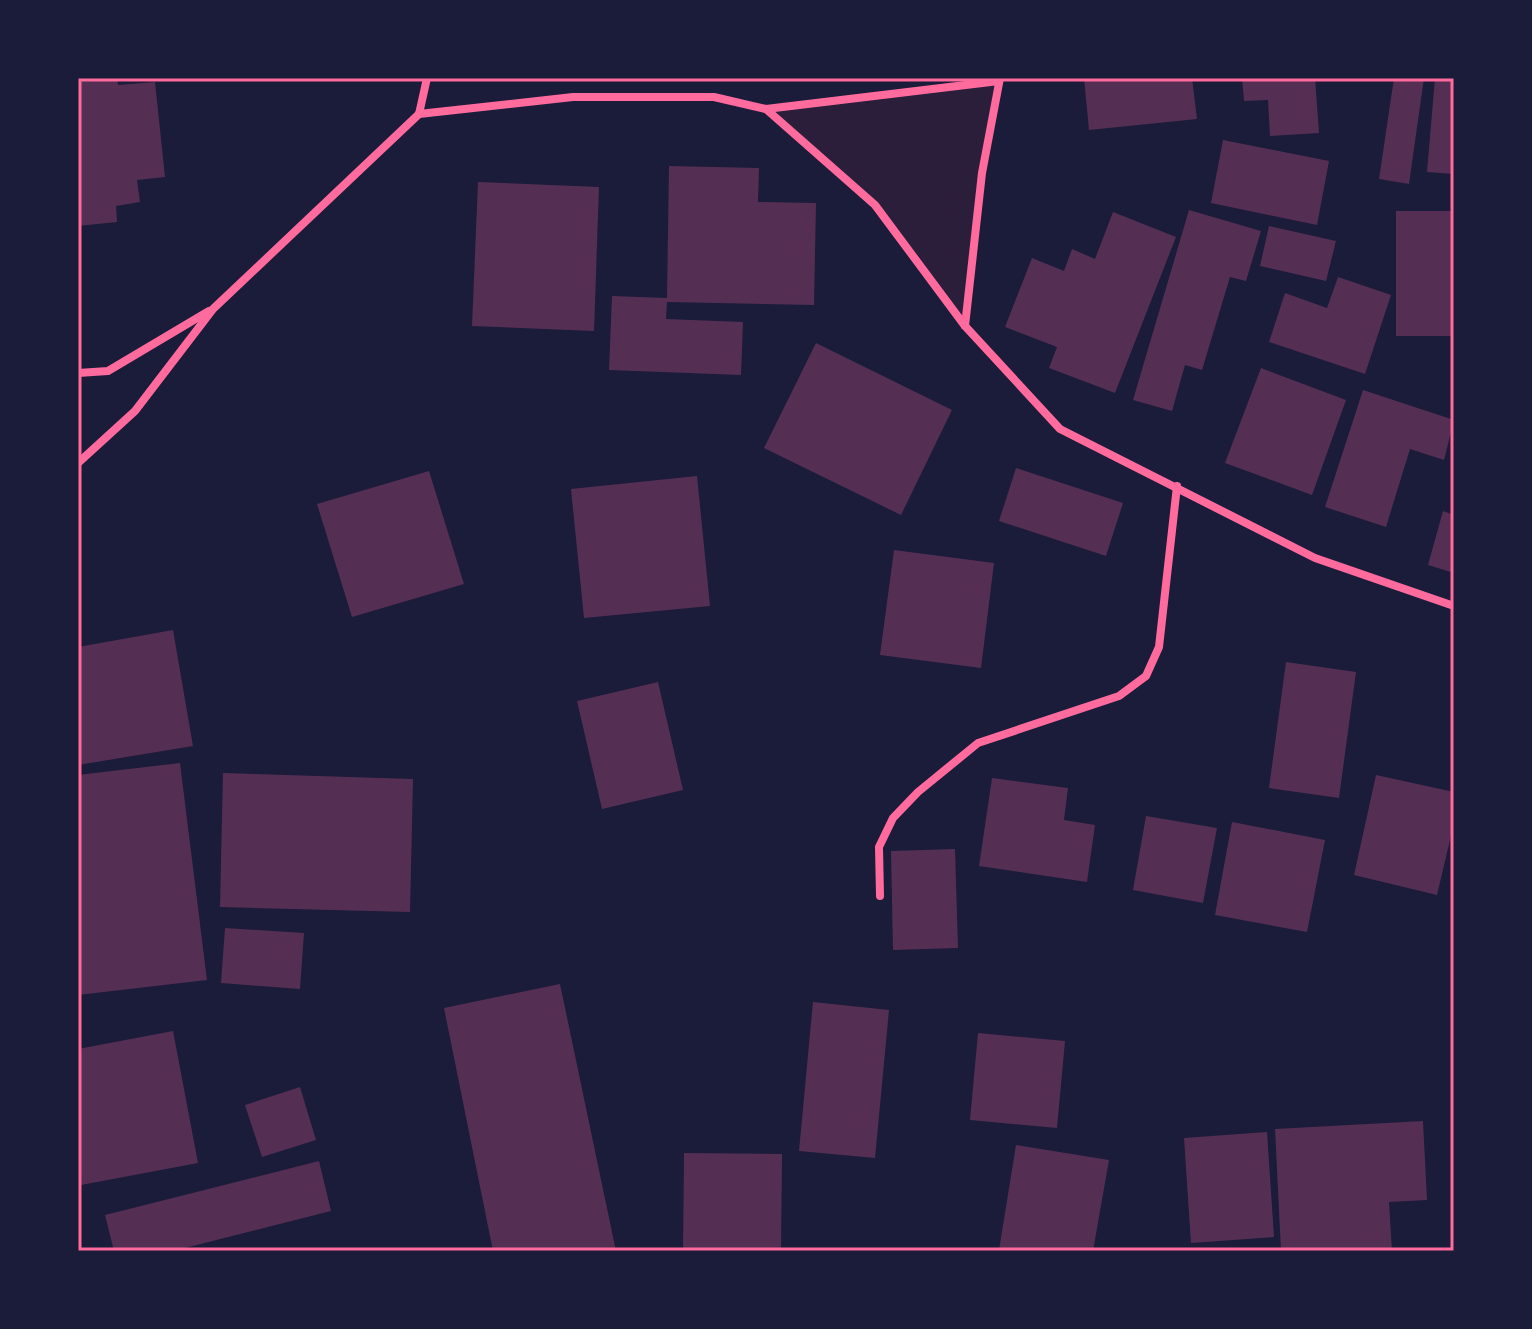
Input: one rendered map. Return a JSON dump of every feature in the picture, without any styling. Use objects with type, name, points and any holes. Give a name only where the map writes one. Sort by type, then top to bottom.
[{"type":"street","points":[[78,463],[135,411],[213,309],[419,114],[427,78]]},
{"type":"street","points":[[419,114],[573,97],[714,97],[766,109],[1000,80],[982,173],[965,326]]},
{"type":"street","points":[[766,109],[875,205],[965,326],[1060,429],[1315,558],[1454,606]]},
{"type":"street","points":[[78,373],[108,371],[213,309]]},
{"type":"street","points":[[880,896],[879,847],[893,818],[918,792],[978,743],[1119,696],[1146,676],[1159,647],[1177,486]]},
{"type":"shaded area","points":[[999,81],[982,173],[965,326],[875,205],[766,109]]},
{"type":"building","points":[[78,78],[117,78],[118,85],[155,82],[165,177],[137,180],[140,202],[116,206],[117,222],[78,226]]},
{"type":"building","points":[[1084,78],[1192,78],[1197,119],[1089,130]]},
{"type":"building","points":[[1242,78],[1315,78],[1319,133],[1270,136],[1268,100],[1244,101]]},
{"type":"building","points":[[1394,78],[1424,78],[1409,184],[1379,179]]},
{"type":"building","points":[[1435,78],[1454,78],[1454,174],[1427,172]]},
{"type":"building","points":[[1223,140],[1329,161],[1317,225],[1211,203]]},
{"type":"building","points":[[669,166],[759,168],[758,202],[816,203],[814,305],[667,302],[666,319],[743,322],[741,375],[609,370],[612,296],[667,298]]},
{"type":"building","points":[[478,182],[599,187],[594,331],[472,326]]},
{"type":"building","points":[[1189,210],[1261,231],[1246,281],[1230,277],[1202,370],[1185,365],[1172,411],[1133,400]]},
{"type":"building","points":[[1396,211],[1454,211],[1454,336],[1396,336]]},
{"type":"building","points":[[1113,212],[1176,237],[1115,393],[1049,368],[1057,347],[1005,327],[1032,258],[1064,271],[1072,249],[1095,259]]},
{"type":"building","points":[[1269,226],[1336,241],[1326,281],[1260,266]]},
{"type":"building","points":[[1338,277],[1391,295],[1365,374],[1269,342],[1285,293],[1327,308]]},
{"type":"building","points":[[816,343],[952,410],[901,515],[764,448]]},
{"type":"building","points":[[1261,368],[1346,400],[1312,495],[1225,463]]},
{"type":"building","points":[[1363,390],[1454,420],[1444,460],[1410,449],[1386,527],[1325,507]]},
{"type":"building","points":[[1016,468],[1123,503],[1106,556],[999,521]]},
{"type":"building","points":[[429,471],[464,584],[352,617],[317,504]]},
{"type":"building","points":[[697,476],[710,606],[584,618],[571,489]]},
{"type":"building","points":[[1443,511],[1454,515],[1454,573],[1428,565]]},
{"type":"building","points":[[894,550],[994,563],[981,668],[880,655]]},
{"type":"building","points":[[173,630],[193,746],[78,765],[78,647]]},
{"type":"building","points":[[1286,662],[1356,672],[1339,798],[1269,788]]},
{"type":"building","points":[[658,682],[683,790],[602,809],[577,701]]},
{"type":"building","points":[[180,763],[207,980],[78,995],[78,775]]},
{"type":"building","points":[[223,773],[413,779],[410,912],[220,907]]},
{"type":"building","points":[[1376,775],[1454,792],[1454,823],[1437,895],[1354,875]]},
{"type":"building","points":[[992,778],[1068,788],[1064,820],[1095,825],[1087,882],[979,866]]},
{"type":"building","points":[[1146,816],[1217,828],[1203,903],[1133,890]]},
{"type":"building","points":[[1232,822],[1325,840],[1307,932],[1215,915]]},
{"type":"building","points":[[955,849],[958,948],[893,950],[891,851]]},
{"type":"building","points":[[225,928],[304,933],[300,989],[221,983]]},
{"type":"building","points":[[560,984],[616,1251],[493,1251],[444,1008]]},
{"type":"building","points":[[813,1002],[889,1010],[875,1158],[799,1151]]},
{"type":"building","points":[[173,1031],[198,1163],[81,1185],[78,1167],[78,1049]]},
{"type":"building","points":[[978,1033],[1065,1041],[1057,1128],[970,1120]]},
{"type":"building","points":[[300,1087],[316,1140],[262,1157],[245,1105]]},
{"type":"building","points":[[1423,1121],[1427,1200],[1389,1202],[1392,1251],[1281,1251],[1275,1129]]},
{"type":"building","points":[[1267,1132],[1274,1237],[1191,1243],[1184,1138]]},
{"type":"building","points":[[1016,1145],[1109,1160],[1093,1251],[999,1250]]},
{"type":"building","points":[[684,1153],[782,1154],[781,1251],[683,1251]]},
{"type":"building","points":[[319,1161],[331,1211],[173,1251],[114,1251],[105,1215]]}]
